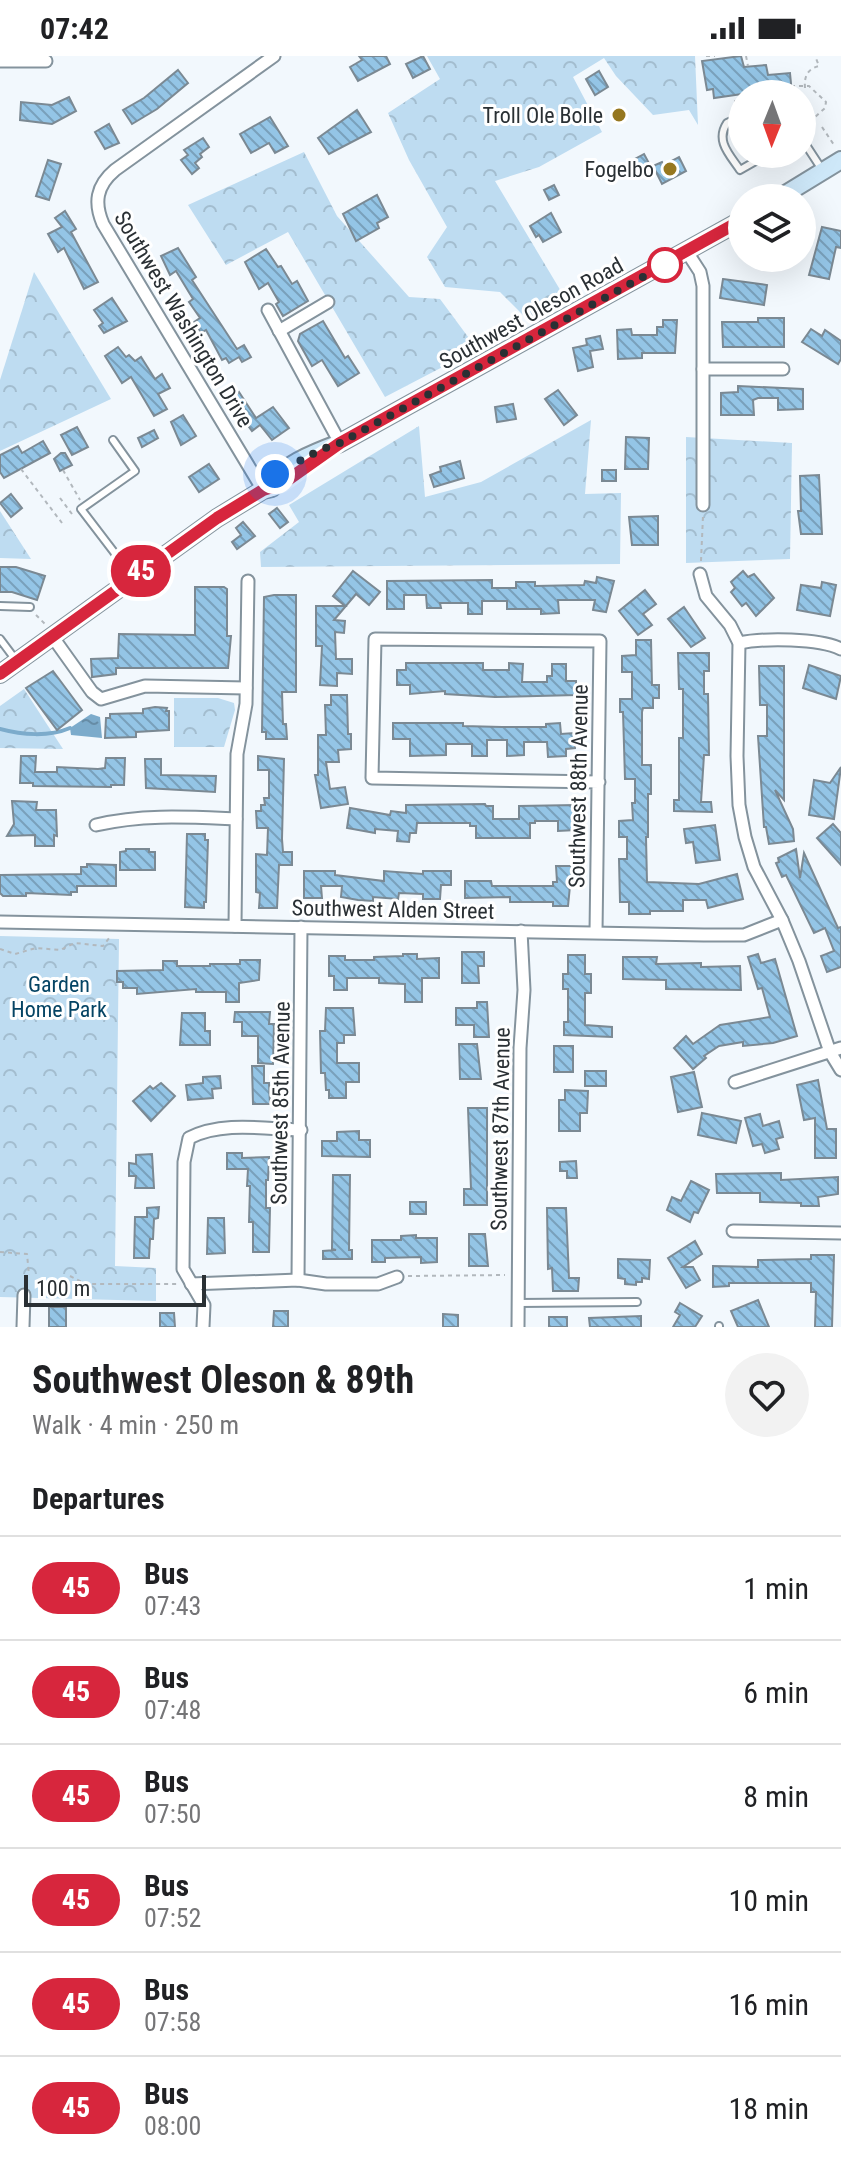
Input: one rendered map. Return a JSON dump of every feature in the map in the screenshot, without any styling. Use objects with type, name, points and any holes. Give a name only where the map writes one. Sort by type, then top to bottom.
[{"type":"main road","points":[[802,184],[823,171],[838,153]]},
{"type":"main road","name":"Southwest Oleson Road","points":[[0,674],[49,631],[263,490],[275,474],[340,443],[728,228]]},
{"type":"street","name":"Southwest Washington Drive","points":[[263,490],[103,224],[96,202],[104,181],[115,170],[271,57]]},
{"type":"street","points":[[0,61],[46,58]]},
{"type":"street","points":[[687,252],[700,272],[703,286],[703,505]]},
{"type":"street","points":[[279,331],[328,302]]},
{"type":"street","points":[[268,310],[340,443]]},
{"type":"street","points":[[703,369],[783,369]]},
{"type":"street","points":[[700,574],[706,596],[730,625],[739,643],[739,805],[754,867],[782,920],[836,1050],[841,1070]]},
{"type":"street","points":[[235,926],[237,754],[246,704],[248,581]]},
{"type":"street","points":[[49,631],[92,692],[101,699],[145,686],[246,688]]},
{"type":"street","name":"Southwest 88th Avenue","points":[[596,932],[599,782],[600,641],[375,639],[372,778],[599,782]]},
{"type":"street","points":[[739,643],[831,644],[841,649]]},
{"type":"street","points":[[96,825],[125,818],[165,816],[236,819]]},
{"type":"street","name":"Southwest Alden Street","points":[[0,922],[744,935],[782,920]]},
{"type":"street","name":"Southwest 85th Avenue","points":[[298,1280],[301,927]]},
{"type":"street","name":"Southwest 87th Avenue","points":[[518,1327],[520,1048],[524,990],[521,931]]},
{"type":"street","points":[[735,1082],[836,1050]]},
{"type":"street","points":[[203,1327],[204,1305],[183,1269],[184,1162],[189,1138],[221,1127],[301,1130]]},
{"type":"street","points":[[733,1231],[841,1233]]},
{"type":"street","points":[[191,1284],[298,1280],[326,1284],[378,1284],[397,1277]]},
{"type":"street","points":[[23,1327],[24,1295]]},
{"type":"lane","points":[[728,123],[721,135],[728,152]]},
{"type":"lane","points":[[816,160],[823,171]]},
{"type":"lane","points":[[113,440],[135,471],[81,509],[133,577]]},
{"type":"lane","points":[[0,606],[31,610]]},
{"type":"lane","points":[[0,639],[17,662]]},
{"type":"lane","points":[[518,1303],[637,1302]]},
{"type":"path","points":[[706,56],[713,57]]},
{"type":"path","points":[[746,56],[748,66]]},
{"type":"path","points":[[804,80],[808,73],[819,66],[815,56]]},
{"type":"path","points":[[816,93],[827,105],[816,116]]},
{"type":"path","points":[[822,127],[838,153]]},
{"type":"path","points":[[21,469],[62,523]]},
{"type":"path","points":[[63,470],[84,507]]},
{"type":"path","points":[[60,498],[73,515]]},
{"type":"path","points":[[700,574],[703,505]]},
{"type":"path","points":[[31,610],[49,631]]},
{"type":"path","points":[[0,949],[18,954],[36,948],[60,950],[75,943],[103,946],[110,938],[110,924]]},
{"type":"path","points":[[0,1252],[27,1254],[29,1275]]},
{"type":"path","points":[[397,1277],[518,1274]]},
{"type":"path","points":[[70,1276],[86,1284],[191,1284]]},
{"type":"green space","points":[[427,56],[695,56],[698,125],[689,110],[653,115],[616,76],[604,58],[573,77],[602,132],[539,167],[495,181],[565,298],[528,320],[500,292],[445,287],[427,257],[447,227],[409,160],[388,113],[440,79]]},
{"type":"green space","points":[[304,152],[337,216],[409,297],[440,299],[477,349],[385,397],[288,232],[226,265],[188,205]]},
{"type":"green space","points":[[34,272],[111,399],[0,451],[0,380]]},
{"type":"green space","points":[[591,420],[585,494],[621,493],[620,564],[261,567],[260,552],[299,522],[289,505],[419,426],[425,497],[481,482]]},
{"type":"green space","points":[[686,437],[792,443],[790,559],[686,563]]},
{"type":"green space","points":[[0,511],[31,559],[0,558]]},
{"type":"green space","points":[[24,689],[63,749],[0,748],[0,706]]},
{"type":"green space","points":[[174,698],[218,698],[234,703],[235,710],[224,747],[174,747]]},
{"type":"green space","name":"Garden Home Park","points":[[0,936],[119,939],[115,1266],[156,1268],[156,1301],[0,1297]]},
{"type":"water","points":[[91,714],[100,717],[102,738],[71,735],[70,728]]},
{"type":"building","points":[[359,56],[386,56],[390,64],[358,81],[350,67],[362,60]]},
{"type":"building","points":[[423,56],[430,69],[413,78],[406,64]]},
{"type":"building","points":[[741,56],[744,67],[766,65],[768,75],[790,73],[791,80],[728,80],[728,96],[714,98],[713,89],[707,90],[702,61]]},
{"type":"building","points":[[178,70],[188,83],[157,109],[132,124],[123,110],[144,98]]},
{"type":"building","points":[[599,71],[608,87],[595,95],[586,79]]},
{"type":"building","points":[[69,97],[76,111],[52,124],[20,120],[21,102],[52,105]]},
{"type":"building","points":[[357,110],[371,132],[329,154],[318,138]]},
{"type":"building","points":[[270,117],[288,146],[275,153],[269,143],[251,153],[240,134]]},
{"type":"building","points":[[109,124],[119,143],[105,149],[95,132]]},
{"type":"building","points":[[203,138],[209,147],[200,154],[202,157],[195,163],[199,168],[192,174],[181,160],[188,155],[184,150]]},
{"type":"building","points":[[644,154],[651,167],[642,172],[635,159]]},
{"type":"building","name":"Fogelbo","points":[[679,157],[686,171],[662,184],[653,166],[662,162],[664,165]]},
{"type":"building","points":[[48,160],[61,164],[49,200],[36,196]]},
{"type":"building","points":[[554,185],[559,195],[549,200],[544,190]]},
{"type":"building","points":[[377,195],[388,217],[377,223],[379,228],[356,241],[343,214]]},
{"type":"building","points":[[65,211],[76,229],[71,232],[98,282],[84,289],[64,248],[58,252],[48,234],[62,227],[55,218]]},
{"type":"building","points":[[551,213],[561,232],[543,242],[530,226]]},
{"type":"building","points":[[822,227],[841,231],[841,248],[836,247],[829,279],[809,275],[810,272],[816,272],[816,249]]},
{"type":"building","points":[[178,248],[196,277],[192,280],[237,349],[244,345],[251,357],[242,362],[239,357],[229,363],[226,358],[222,360],[206,330],[201,333],[194,322],[200,318],[189,302],[193,299],[176,271],[170,275],[161,256]]},
{"type":"building","points":[[266,249],[292,284],[297,281],[308,301],[283,316],[268,283],[259,289],[245,262]]},
{"type":"building","points":[[723,279],[767,285],[764,305],[720,298]]},
{"type":"building","points":[[112,298],[127,321],[104,333],[99,326],[103,323],[94,310]]},
{"type":"building","points":[[758,318],[784,318],[784,347],[723,347],[722,322],[758,322]]},
{"type":"building","points":[[663,320],[677,320],[675,353],[642,353],[642,358],[618,359],[617,330],[631,329],[632,335],[657,335],[657,327],[663,327]]},
{"type":"building","points":[[323,321],[345,358],[348,356],[359,373],[338,386],[322,360],[312,366],[298,341],[300,334]]},
{"type":"building","points":[[811,329],[822,336],[825,330],[841,341],[838,364],[802,342]]},
{"type":"building","points":[[600,336],[603,349],[590,351],[593,367],[578,371],[573,348],[587,345],[586,339]]},
{"type":"building","points":[[118,347],[126,357],[129,355],[135,361],[141,357],[155,379],[162,374],[170,388],[158,394],[167,409],[154,416],[131,377],[122,383],[105,356]]},
{"type":"building","points":[[738,386],[803,389],[803,409],[778,410],[778,398],[758,398],[753,400],[754,415],[721,415],[721,393],[738,392]]},
{"type":"building","points":[[558,390],[577,415],[564,425],[545,399]]},
{"type":"building","points":[[239,392],[256,418],[273,407],[289,428],[272,440],[260,425],[252,431],[229,400]]},
{"type":"building","points":[[513,404],[516,419],[497,422],[495,407]]},
{"type":"building","points":[[183,415],[196,436],[181,445],[171,422]]},
{"type":"building","points":[[77,427],[88,447],[72,455],[61,435]]},
{"type":"building","points":[[154,430],[158,438],[142,447],[138,438]]},
{"type":"building","points":[[626,437],[649,438],[648,469],[625,469]]},
{"type":"building","points":[[43,441],[50,453],[4,478],[0,472],[0,455],[18,446],[22,453]]},
{"type":"building","points":[[65,453],[72,465],[60,471],[54,459]]},
{"type":"building","points":[[460,461],[464,478],[434,487],[430,475],[441,471],[440,467]]},
{"type":"building","points":[[209,464],[219,479],[199,492],[189,477]]},
{"type":"building","points":[[602,470],[616,470],[616,481],[602,481]]},
{"type":"building","points":[[819,475],[822,534],[801,534],[798,511],[801,511],[800,476]]},
{"type":"building","points":[[11,494],[22,508],[11,517],[0,503]]},
{"type":"building","points":[[277,508],[288,522],[280,528],[269,514]]},
{"type":"building","points":[[658,516],[658,545],[632,545],[629,517]]},
{"type":"building","points":[[243,522],[255,536],[237,549],[232,542],[241,535],[236,528]]},
{"type":"building","points":[[0,567],[16,567],[45,576],[37,600],[12,592],[0,592]]},
{"type":"building","points":[[353,571],[380,592],[369,605],[356,594],[334,620],[345,621],[344,633],[335,632],[336,659],[352,659],[352,674],[337,673],[337,686],[320,685],[322,646],[316,646],[316,606],[345,606],[333,596]]},
{"type":"building","points":[[743,571],[748,577],[754,574],[774,598],[756,616],[746,603],[742,606],[731,592],[735,588],[731,582]]},
{"type":"building","points":[[597,577],[614,581],[606,612],[593,610],[595,600],[558,600],[559,613],[541,614],[541,609],[507,609],[507,601],[482,601],[482,614],[468,614],[468,603],[440,603],[441,608],[427,608],[426,595],[404,595],[404,609],[387,609],[387,581],[492,580],[492,588],[516,588],[516,582],[535,582],[535,586],[584,585],[585,581],[596,583]]},
{"type":"building","points":[[822,582],[836,585],[830,616],[797,610],[801,585],[821,588]]},
{"type":"building","points":[[195,587],[227,589],[227,636],[231,636],[228,668],[116,668],[116,674],[92,677],[91,659],[118,658],[119,634],[195,635]]},
{"type":"building","points":[[645,590],[656,604],[643,614],[652,625],[638,635],[619,611]]},
{"type":"building","points":[[296,595],[296,692],[282,692],[287,739],[266,739],[266,732],[262,732],[264,597]]},
{"type":"building","points":[[684,607],[705,638],[691,647],[668,619]]},
{"type":"building","points":[[636,640],[651,640],[652,685],[659,685],[659,698],[653,698],[653,708],[643,708],[642,712],[642,765],[651,765],[646,837],[647,882],[699,884],[737,874],[743,899],[708,908],[706,900],[683,900],[683,911],[650,911],[650,914],[629,914],[629,902],[620,902],[619,859],[627,859],[627,837],[619,837],[619,821],[633,820],[632,803],[635,803],[635,779],[625,779],[623,712],[620,712],[620,699],[632,699],[632,672],[622,672],[622,656],[636,655]]},
{"type":"building","points":[[678,653],[709,653],[709,671],[704,671],[704,694],[708,694],[709,755],[704,755],[701,802],[711,802],[712,812],[674,811],[674,800],[679,800],[679,738],[683,738],[683,689],[679,689]]},
{"type":"building","points":[[406,663],[483,663],[483,670],[509,670],[509,663],[523,664],[522,682],[547,682],[547,676],[552,676],[552,664],[566,664],[566,681],[576,681],[576,695],[495,697],[445,694],[445,691],[410,694],[410,685],[397,685],[397,670],[406,670]]},
{"type":"building","points":[[809,665],[841,676],[836,699],[803,688]]},
{"type":"building","points":[[759,666],[784,666],[784,800],[775,790],[793,829],[794,841],[769,844],[764,827],[758,736],[767,736],[767,705],[760,705]]},
{"type":"building","points":[[53,671],[82,710],[57,730],[26,688]]},
{"type":"building","points":[[331,695],[347,695],[351,749],[338,750],[339,762],[326,762],[330,789],[345,787],[348,804],[321,808],[315,775],[318,775],[318,735],[326,735],[325,705],[331,705]]},
{"type":"building","points":[[155,707],[169,711],[169,730],[136,732],[136,737],[105,738],[106,718],[110,718],[110,714],[143,713],[143,709]]},
{"type":"building","points":[[393,723],[546,727],[546,724],[560,723],[561,734],[574,733],[575,748],[566,749],[566,756],[548,757],[547,742],[524,742],[524,755],[507,756],[507,740],[487,740],[487,756],[472,756],[472,744],[446,744],[446,755],[410,756],[410,739],[393,739]]},
{"type":"building","points":[[21,756],[36,756],[35,772],[57,772],[57,767],[105,768],[106,758],[125,758],[124,785],[33,786],[33,783],[20,783]]},
{"type":"building","points":[[258,756],[284,759],[282,839],[283,852],[292,852],[292,865],[279,865],[277,908],[259,908],[260,893],[256,892],[256,854],[267,855],[268,828],[257,828],[256,811],[261,811],[261,805],[265,805],[264,798],[269,798],[269,770],[258,770]]},
{"type":"building","points":[[145,759],[161,759],[161,775],[216,776],[215,792],[146,788]]},
{"type":"building","points":[[841,767],[834,819],[809,815],[814,780],[830,783]]},
{"type":"building","points":[[12,801],[37,802],[36,810],[56,810],[57,836],[54,835],[54,846],[35,846],[35,835],[7,836],[14,824]]},
{"type":"building","points":[[406,805],[493,806],[493,819],[519,819],[519,806],[576,805],[576,830],[558,831],[558,821],[535,821],[530,823],[530,838],[476,838],[476,826],[470,826],[470,823],[417,823],[416,833],[410,833],[409,842],[397,841],[398,831],[375,829],[375,833],[347,828],[350,808],[390,815],[391,811],[406,813]]},
{"type":"building","points":[[833,824],[841,833],[841,865],[817,838]]},
{"type":"building","points":[[715,825],[720,860],[696,863],[693,842],[686,843],[684,829]]},
{"type":"building","points":[[187,834],[205,834],[205,840],[208,840],[204,908],[185,907]]},
{"type":"building","points":[[126,849],[155,852],[155,870],[120,870],[120,852]]},
{"type":"building","points":[[796,849],[800,878],[804,853],[838,928],[841,927],[841,967],[827,972],[821,956],[834,951],[825,928],[814,933],[786,875],[782,877],[776,863],[779,862],[778,858]]},
{"type":"building","points":[[87,864],[116,865],[116,886],[77,886],[77,892],[71,892],[71,895],[26,893],[26,896],[3,896],[0,893],[0,875],[81,874],[81,867],[87,867]]},
{"type":"building","points":[[556,866],[572,866],[568,906],[553,906],[553,902],[510,902],[510,897],[465,898],[465,881],[491,881],[492,886],[553,886],[553,882],[557,882]]},
{"type":"building","points":[[304,871],[335,871],[335,875],[384,881],[384,871],[423,874],[423,871],[451,871],[451,885],[441,885],[440,899],[423,899],[423,894],[399,893],[398,899],[373,897],[373,901],[358,900],[341,897],[342,886],[321,886],[322,898],[304,898]]},
{"type":"building","points":[[462,952],[484,952],[484,966],[478,966],[479,983],[462,983]]},
{"type":"building","points":[[417,954],[417,959],[439,958],[439,978],[422,978],[422,1002],[405,1002],[405,984],[379,983],[379,978],[347,978],[347,990],[334,990],[334,976],[329,976],[329,956],[345,956],[345,960],[374,960],[374,957]]},
{"type":"building","points":[[758,954],[761,963],[775,959],[797,1036],[773,1043],[743,1046],[743,1042],[719,1046],[704,1056],[706,1058],[693,1069],[674,1048],[686,1036],[693,1044],[720,1025],[770,1017],[762,988],[758,989],[748,957]]},
{"type":"building","points":[[568,955],[585,955],[585,974],[591,974],[591,993],[585,993],[585,1025],[612,1027],[612,1037],[564,1035],[564,1022],[568,1022],[568,989],[563,989],[563,974],[568,974]]},
{"type":"building","points":[[623,957],[657,957],[656,964],[740,966],[741,990],[666,989],[666,980],[623,979]]},
{"type":"building","points":[[240,960],[260,960],[259,980],[239,983],[239,1002],[226,1002],[226,992],[196,992],[196,989],[137,994],[137,988],[123,988],[123,982],[117,982],[117,971],[163,970],[163,961],[177,961],[177,966],[210,966],[240,964]]},
{"type":"building","points":[[477,1002],[487,1002],[489,1037],[474,1037],[474,1025],[456,1025],[456,1008],[477,1008]]},
{"type":"building","points":[[326,1008],[353,1008],[355,1035],[344,1035],[344,1043],[337,1043],[337,1063],[359,1063],[359,1082],[346,1082],[346,1098],[329,1098],[325,1073],[321,1073],[320,1031],[325,1031]]},
{"type":"building","points":[[235,1012],[270,1012],[269,1024],[274,1024],[273,1064],[258,1063],[258,1036],[242,1036],[242,1022],[234,1022]]},
{"type":"building","points":[[182,1013],[205,1013],[205,1031],[210,1031],[210,1045],[180,1045]]},
{"type":"building","points":[[459,1044],[477,1044],[481,1079],[460,1079]]},
{"type":"building","points":[[554,1046],[573,1046],[573,1072],[554,1072]]},
{"type":"building","points":[[252,1066],[264,1066],[264,1083],[269,1083],[270,1104],[253,1104]]},
{"type":"building","points":[[585,1071],[606,1071],[606,1086],[585,1086]]},
{"type":"building","points":[[694,1072],[702,1107],[678,1112],[671,1077]]},
{"type":"building","points":[[220,1076],[221,1088],[212,1089],[213,1098],[188,1100],[186,1085],[203,1083],[203,1077]]},
{"type":"building","points":[[818,1080],[827,1129],[836,1129],[836,1158],[815,1158],[815,1118],[804,1120],[797,1085]]},
{"type":"building","points":[[161,1083],[175,1096],[151,1121],[133,1101],[150,1086],[153,1089]]},
{"type":"building","points":[[565,1090],[588,1091],[587,1113],[580,1113],[580,1131],[559,1131],[559,1100],[565,1100]]},
{"type":"building","points":[[468,1108],[487,1108],[487,1205],[464,1205],[464,1189],[471,1189]]},
{"type":"building","points":[[702,1113],[741,1121],[736,1143],[698,1135]]},
{"type":"building","points":[[760,1114],[763,1126],[779,1121],[783,1137],[776,1139],[779,1149],[765,1153],[762,1144],[753,1146],[745,1118]]},
{"type":"building","points":[[359,1131],[359,1140],[370,1140],[370,1157],[322,1156],[322,1141],[337,1141],[337,1132]]},
{"type":"building","points":[[227,1153],[242,1153],[242,1158],[269,1157],[266,1208],[270,1208],[269,1252],[253,1252],[248,1169],[227,1169]]},
{"type":"building","points":[[152,1154],[154,1188],[135,1188],[136,1176],[129,1176],[129,1163],[136,1164],[136,1155]]},
{"type":"building","points":[[576,1161],[577,1178],[567,1178],[567,1171],[560,1171],[560,1162]]},
{"type":"building","points":[[781,1173],[781,1180],[838,1177],[838,1194],[818,1197],[819,1206],[801,1206],[801,1203],[760,1202],[760,1193],[717,1193],[716,1174]]},
{"type":"building","points":[[333,1175],[350,1175],[349,1250],[352,1250],[352,1259],[323,1259],[323,1251],[336,1250],[332,1249]]},
{"type":"building","points":[[691,1181],[709,1190],[690,1222],[667,1210],[672,1197],[681,1201]]},
{"type":"building","points":[[410,1202],[426,1202],[426,1214],[410,1214]]},
{"type":"building","points":[[159,1207],[158,1218],[154,1219],[153,1239],[150,1239],[149,1258],[134,1258],[135,1217],[147,1217],[147,1208]]},
{"type":"building","points":[[547,1208],[566,1208],[569,1278],[579,1278],[578,1291],[553,1291],[552,1268],[548,1269]]},
{"type":"building","points":[[208,1218],[224,1218],[225,1253],[207,1254]]},
{"type":"building","points":[[469,1234],[485,1234],[488,1266],[469,1266]]},
{"type":"building","points":[[416,1235],[416,1238],[437,1238],[437,1262],[421,1263],[421,1257],[385,1258],[385,1262],[372,1262],[372,1240],[401,1240],[401,1236]]},
{"type":"building","points":[[695,1241],[702,1254],[683,1267],[693,1267],[700,1280],[686,1288],[668,1258]]},
{"type":"building","points":[[811,1255],[834,1255],[832,1327],[815,1327],[816,1292],[811,1292],[811,1283],[729,1283],[729,1286],[713,1287],[713,1266],[758,1267],[758,1260],[811,1259]]},
{"type":"building","points":[[618,1259],[650,1260],[649,1279],[642,1278],[642,1282],[636,1282],[636,1285],[625,1284],[625,1279],[618,1278]]},
{"type":"building","points":[[758,1300],[769,1327],[738,1327],[731,1311]]},
{"type":"building","points":[[680,1303],[702,1316],[695,1327],[673,1327],[680,1315],[675,1312]]},
{"type":"building","points":[[49,1307],[66,1307],[66,1327],[49,1327]]},
{"type":"building","points":[[274,1311],[288,1311],[288,1327],[273,1327]]},
{"type":"building","points":[[160,1313],[174,1313],[175,1327],[160,1327]]},
{"type":"building","points":[[443,1314],[458,1315],[458,1327],[443,1327]]},
{"type":"building","points":[[641,1316],[641,1327],[590,1327],[589,1318]]},
{"type":"building","points":[[549,1317],[567,1317],[567,1327],[549,1327]]},
{"type":"waterway","points":[[0,729],[35,734],[70,728]]},
{"type":"bus line","name":"45","points":[[0,674],[217,518],[263,490],[282,484],[340,443],[728,228]]},
{"type":"place","name":"Troll Ole Bolle","points":[[619,115]]},
{"type":"place","name":"Fogelbo","points":[[670,169]]},
{"type":"route","points":[[275,474],[340,443],[670,262],[665,265]]}]
